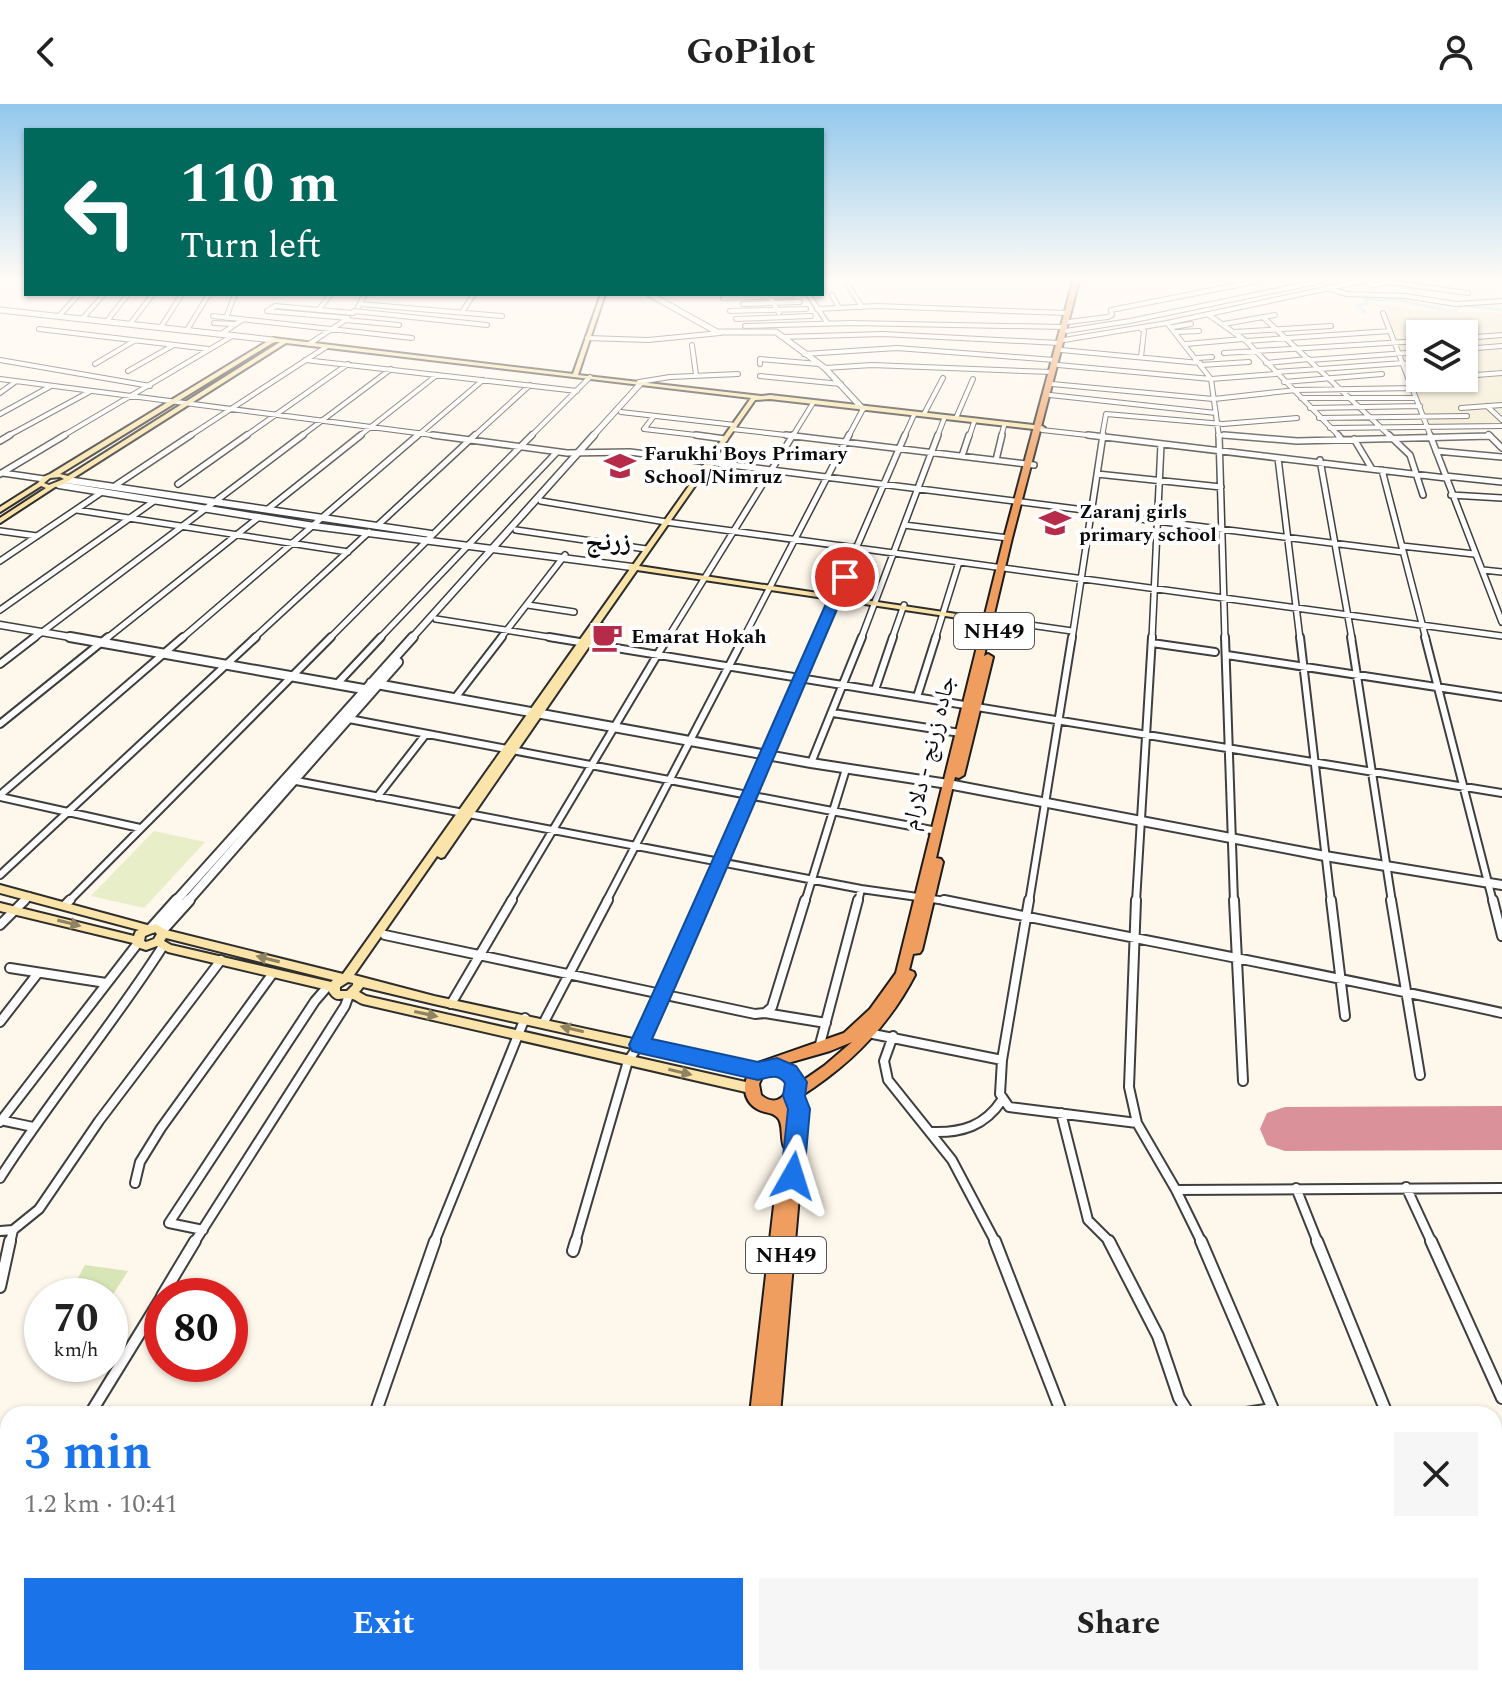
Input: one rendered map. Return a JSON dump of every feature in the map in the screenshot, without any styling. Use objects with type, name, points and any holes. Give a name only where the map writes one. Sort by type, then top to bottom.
[{"type":"highway","name":"جاده زرنج - دلارام","points":[[760,1070],[778,1060],[852,1035],[902,974],[925,896],[1058,355]]},
{"type":"highway","name":"جاده زرنج - دلارام","points":[[1039,428],[1050,395],[1055,366]]},
{"type":"highway","name":"جاده زرنج - دلارام","points":[[1005,568],[1008,538],[1022,501]]},
{"type":"highway","name":"جاده زرنج - دلارام","points":[[795,1095],[825,1073],[868,1033],[898,997],[910,974],[937,831],[952,785],[960,733],[972,704]]},
{"type":"highway","points":[[776,1106],[761,1103],[750,1088],[760,1070],[777,1067],[789,1072],[796,1082],[795,1095]]},
{"type":"highway","name":"NH49","points":[[760,1406],[789,1135],[787,1118],[776,1106],[795,1095],[799,1116],[772,1406]]},
{"type":"main road","points":[[0,510],[249,355]]},
{"type":"main road","points":[[0,521],[263,355]]},
{"type":"main road","points":[[396,355],[1039,428]]},
{"type":"main road","points":[[575,375],[582,355]]},
{"type":"main road","points":[[710,462],[725,439],[761,398],[1039,428]]},
{"type":"main road","points":[[350,994],[351,979],[734,428]]},
{"type":"main road","points":[[52,476],[67,479]]},
{"type":"main road","points":[[42,482],[56,486]]},
{"type":"main road","points":[[637,566],[646,549],[669,522]]},
{"type":"main road","points":[[637,566],[992,620]]},
{"type":"main road","points":[[0,889],[65,905],[158,935],[221,960],[331,986],[351,979],[385,935],[400,908]]},
{"type":"main road","points":[[0,907],[138,941],[158,935],[451,1004],[760,1070]]},
{"type":"main road","points":[[331,986],[337,995],[350,994],[363,1000],[750,1088]]},
{"type":"street","points":[[95,364],[111,355]]},
{"type":"street","points":[[128,371],[156,355]]},
{"type":"street","points":[[1,473],[202,355]]},
{"type":"street","points":[[116,485],[313,355]]},
{"type":"street","points":[[693,355],[696,375]]},
{"type":"street","points":[[544,1022],[862,408],[825,368],[805,355]]},
{"type":"street","points":[[998,355],[1055,366]]},
{"type":"street","points":[[1134,355],[1199,362],[1249,362]]},
{"type":"street","points":[[1194,355],[1211,379],[1220,450],[1227,748],[1243,1081]]},
{"type":"street","points":[[1259,355],[1341,439]]},
{"type":"street","points":[[1305,355],[1410,455],[1423,495]]},
{"type":"street","points":[[1266,363],[1372,355]]},
{"type":"street","points":[[1400,355],[1406,371]]},
{"type":"street","points":[[1199,362],[1212,357]]},
{"type":"street","points":[[760,364],[760,359],[819,364]]},
{"type":"street","points":[[0,360],[150,386]]},
{"type":"street","points":[[305,360],[577,391]]},
{"type":"street","points":[[178,484],[348,364]]},
{"type":"street","points":[[825,368],[872,365],[1055,366],[1211,379],[1406,364]]},
{"type":"street","points":[[0,664],[391,369]]},
{"type":"street","points":[[1478,375],[1502,373]]},
{"type":"street","points":[[290,780],[349,719],[370,689],[436,619],[498,546],[516,530],[642,383],[696,375],[738,374]]},
{"type":"street","points":[[1284,382],[1382,374]]},
{"type":"street","points":[[268,509],[437,375]]},
{"type":"street","points":[[760,376],[841,384]]},
{"type":"street","points":[[65,905],[590,377]]},
{"type":"street","points":[[924,414],[943,378]]},
{"type":"street","points":[[0,379],[557,452],[630,452],[1333,542],[1474,554]]},
{"type":"street","points":[[956,418],[973,379]]},
{"type":"street","points":[[0,796],[483,380]]},
{"type":"street","points":[[0,393],[17,381]]},
{"type":"street","points":[[0,1178],[33,1127],[128,1001],[158,935],[370,689],[621,412],[642,383]]},
{"type":"street","points":[[1052,384],[1213,399],[1295,393],[1296,390],[1406,388]]},
{"type":"street","points":[[377,526],[530,385]]},
{"type":"street","points":[[0,414],[52,386]]},
{"type":"street","points":[[0,441],[90,391]]},
{"type":"street","points":[[1414,392],[1502,622]]},
{"type":"street","points":[[1050,395],[1216,413]]},
{"type":"street","points":[[1301,398],[1416,398]]},
{"type":"street","points":[[451,1004],[613,726],[813,403]]},
{"type":"street","points":[[1502,405],[1461,408],[1502,448]]},
{"type":"street","points":[[1310,408],[1420,406]]},
{"type":"street","points":[[1487,406],[1502,423]]},
{"type":"street","points":[[621,412],[1031,464]]},
{"type":"street","points":[[932,1132],[970,1129],[995,1112],[1002,1100],[1002,1060],[1060,719],[1106,414],[1218,424],[1297,418]]},
{"type":"street","points":[[573,1251],[628,1061],[639,1045],[723,861],[748,796],[914,415]]},
{"type":"street","points":[[654,416],[644,429],[725,439]]},
{"type":"street","points":[[1319,418],[1467,416]]},
{"type":"street","points":[[811,763],[833,713],[944,419]]},
{"type":"street","points":[[962,456],[974,422]]},
{"type":"street","points":[[1330,428],[1502,423]]},
{"type":"street","points":[[996,460],[1004,426]]},
{"type":"street","points":[[1039,428],[1320,462]]},
{"type":"street","points":[[1218,435],[1297,441],[1490,436]]},
{"type":"street","points":[[1105,436],[1417,473]]},
{"type":"street","points":[[1354,439],[1372,467],[1382,470],[1502,482]]},
{"type":"street","points":[[1161,444],[1152,643],[1139,821],[1129,1087],[1137,1123],[1176,1190],[1210,1260],[1271,1406]]},
{"type":"street","points":[[1436,451],[1499,457],[1502,468]]},
{"type":"street","points":[[336,685],[557,452]]},
{"type":"street","points":[[1278,458],[1345,1016]]},
{"type":"street","points":[[1320,462],[1358,675],[1370,771],[1420,1075]]},
{"type":"street","points":[[1382,470],[1502,936]]},
{"type":"street","points":[[1,473],[42,482]]},
{"type":"street","points":[[1097,474],[1221,487]]},
{"type":"street","points":[[67,479],[432,537]]},
{"type":"street","points":[[56,486],[314,526],[432,537],[637,566]]},
{"type":"street","points":[[0,561],[102,492]]},
{"type":"street","points":[[1451,495],[1502,498]]},
{"type":"street","points":[[0,610],[154,501]]},
{"type":"street","points":[[541,501],[669,522],[1502,636]]},
{"type":"street","points":[[77,510],[348,552]]},
{"type":"street","points":[[0,724],[259,517]]},
{"type":"street","points":[[904,525],[1008,538]]},
{"type":"street","points":[[516,530],[646,549]]},
{"type":"street","points":[[0,531],[37,536]]},
{"type":"street","points":[[0,875],[369,532]]},
{"type":"street","points":[[455,698],[564,557]]},
{"type":"street","points":[[917,697],[959,562]]},
{"type":"street","points":[[1483,570],[1502,572]]},
{"type":"street","points":[[528,605],[574,612]]},
{"type":"street","points":[[875,690],[904,606]]},
{"type":"street","points":[[436,619],[972,704],[1502,793]]},
{"type":"street","points":[[1016,623],[1072,631]]},
{"type":"street","points":[[0,627],[336,685],[455,698],[811,763],[952,785],[1325,856],[1502,885]]},
{"type":"street","points":[[1152,643],[1215,652]]},
{"type":"street","points":[[1227,655],[1502,697]]},
{"type":"street","points":[[292,678],[370,689]]},
{"type":"street","points":[[833,713],[960,733]]},
{"type":"street","points":[[349,719],[937,831]]},
{"type":"street","points":[[377,797],[426,734]]},
{"type":"street","points":[[765,1013],[772,1007],[846,769]]},
{"type":"street","points":[[290,780],[861,889],[925,896],[1235,960],[1339,977],[1502,1013]]},
{"type":"street","points":[[0,796],[140,828]]},
{"type":"street","points":[[819,1048],[861,889]]},
{"type":"street","points":[[0,925],[29,896]]},
{"type":"street","points":[[385,935],[755,1014],[826,1023]]},
{"type":"street","points":[[33,1127],[1,1121],[138,941]]},
{"type":"street","points":[[0,1231],[13,1230],[39,1209],[99,1121],[221,960]]},
{"type":"street","points":[[10,968],[106,983]]},
{"type":"street","points":[[0,1022],[38,973]]},
{"type":"street","points":[[135,1183],[140,1162],[161,1128],[273,973]]},
{"type":"street","points":[[203,1230],[169,1223],[331,986]]},
{"type":"street","points":[[173,1278],[350,994]]},
{"type":"street","points":[[378,1406],[426,1264],[525,1018]]},
{"type":"street","points":[[868,1033],[1002,1060]]},
{"type":"street","points":[[893,1036],[884,1061],[888,1080],[952,1160],[1001,1253],[1059,1406]]},
{"type":"street","points":[[1002,1100],[1009,1107],[1137,1123]]},
{"type":"street","points":[[1061,1113],[1088,1220],[1111,1243],[1158,1336],[1184,1406]]},
{"type":"street","points":[[1406,1187],[1502,1398]]},
{"type":"street","points":[[1296,1188],[1384,1406]]},
{"type":"street","points":[[1176,1190],[1502,1188]]},
{"type":"street","points":[[0,1287],[13,1230]]},
{"type":"street","points":[[95,1406],[144,1326]]},
{"type":"shaded area","points":[[1478,355],[1502,355],[1502,425],[1429,426],[1416,392],[1478,392]]},
{"type":"green space","points":[[154,831],[205,842],[144,908],[91,896]]},
{"type":"green space","points":[[85,1265],[128,1271],[124,1278],[78,1278]]},
{"type":"runway","points":[[1285,1129],[1502,1128]]},
{"type":"place","name":"Farukhi Boys Primary School/Nimruz","points":[[620,466]]},
{"type":"place","name":"Zaranj girls primary school","points":[[1055,523]]},
{"type":"place","name":"Emarat Hokah","points":[[607,637]]},
{"type":"district","name":"زرنج","points":[[608,542]]},
{"type":"route","points":[[793,1176],[799,1109],[794,1096],[796,1082],[789,1072],[777,1067],[758,1071],[639,1045],[723,861],[748,796],[845,577]]}]
